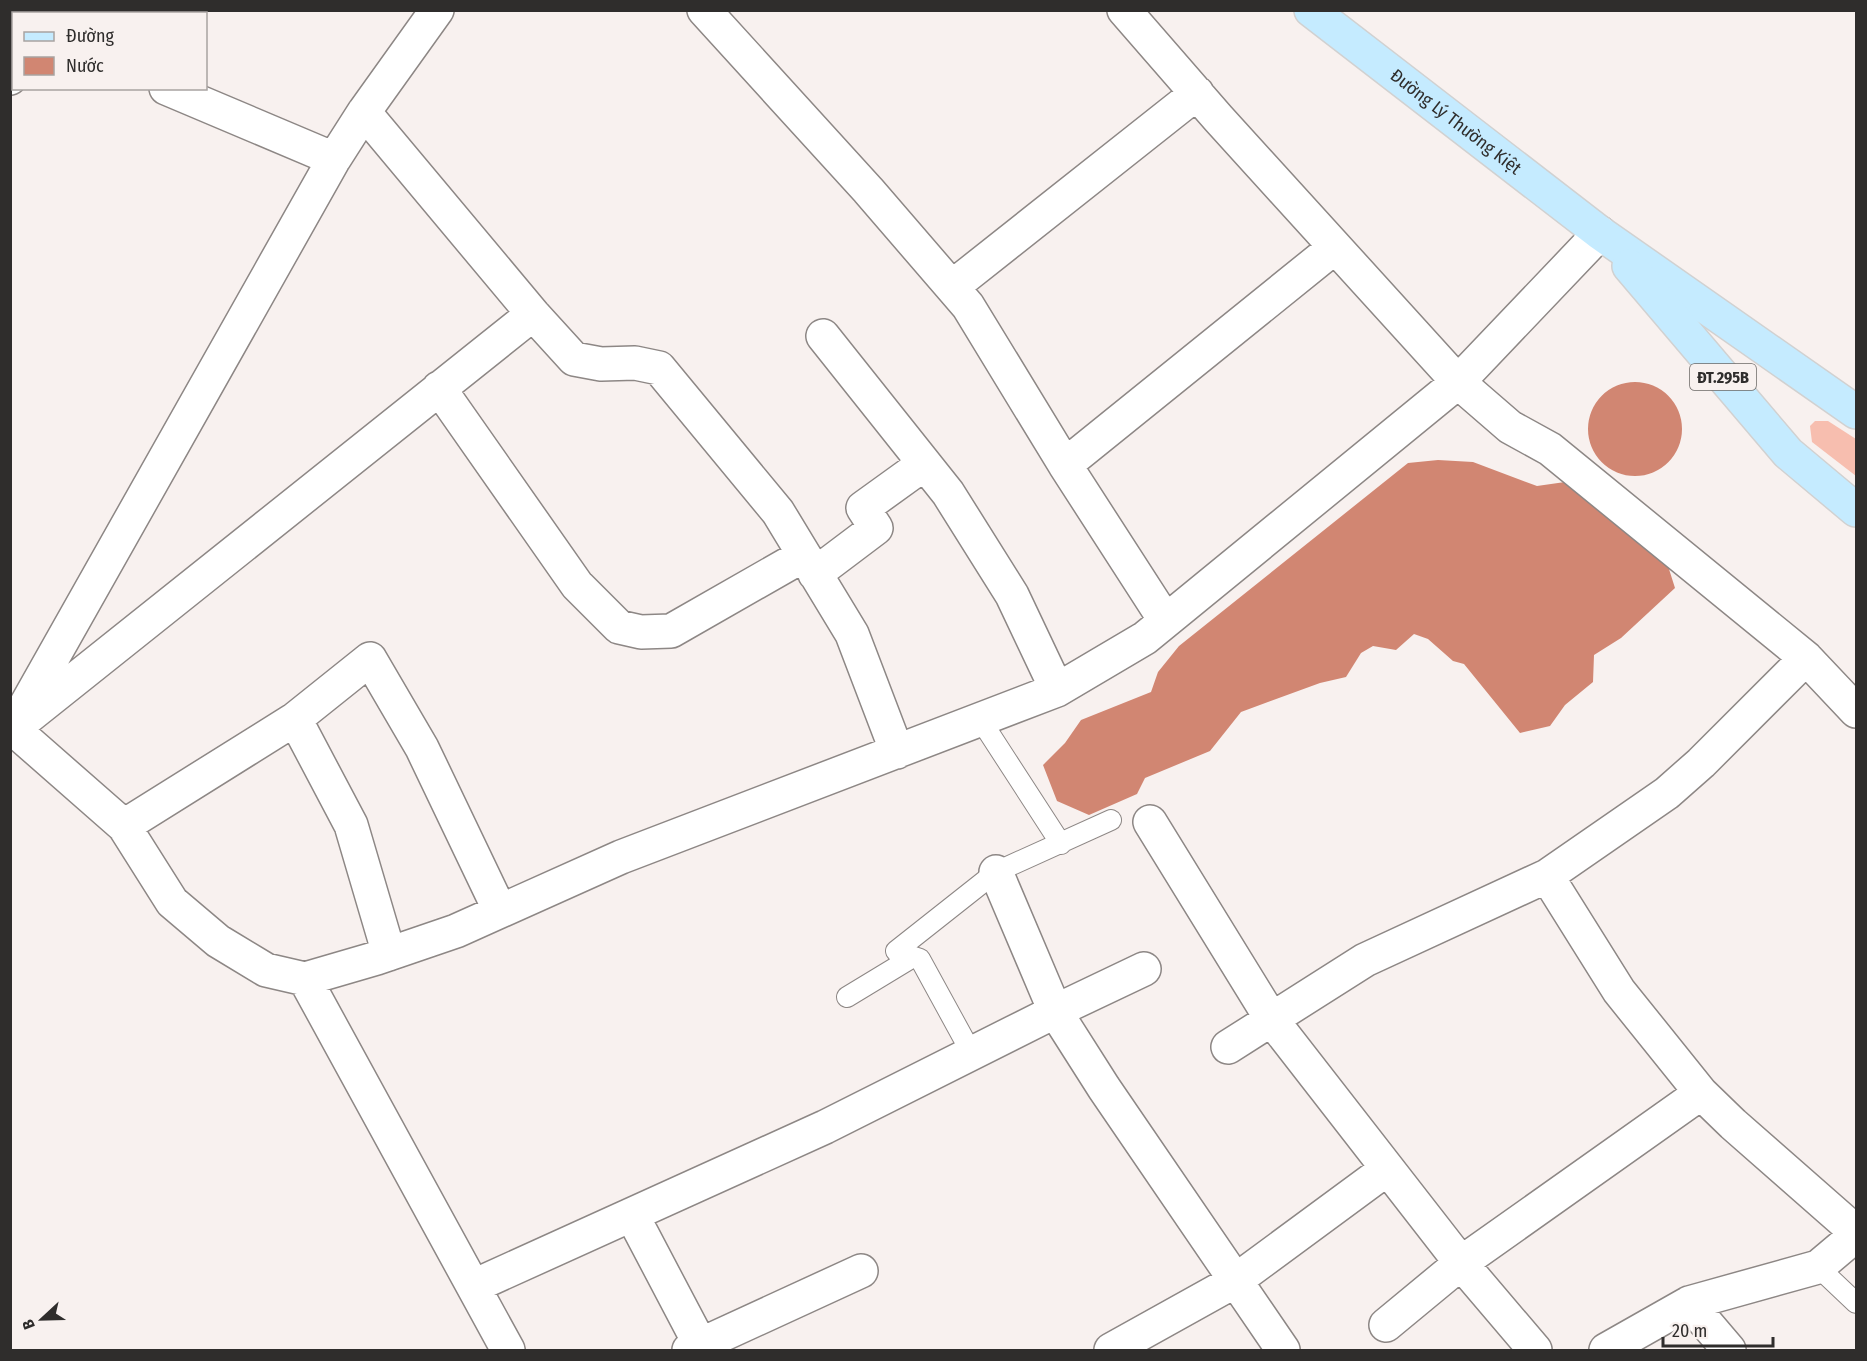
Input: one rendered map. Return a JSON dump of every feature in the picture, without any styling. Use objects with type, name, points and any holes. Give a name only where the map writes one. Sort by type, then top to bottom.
[{"type":"main road","name":"Đường Lý Thường Kiệt","points":[[1311,10],[1600,233],[1857,412]]},
{"type":"main road","name":"Đường Lý Thường Kiệt","points":[[1600,233],[1788,453],[1857,510]]},
{"type":"street","points":[[11,728],[334,159],[364,112],[437,10]]},
{"type":"street","points":[[704,10],[868,190],[968,306],[1065,465],[1165,620]]},
{"type":"street","points":[[1124,10],[1335,248],[1458,382],[1510,427],[1550,449],[1806,658],[1857,711]]},
{"type":"street","points":[[171,90],[334,159]]},
{"type":"street","points":[[952,288],[1197,93]]},
{"type":"street","points":[[364,112],[533,314],[574,359],[601,364],[634,363],[659,368],[778,512],[852,634],[897,752]]},
{"type":"street","points":[[11,728],[124,826],[172,902],[218,941],[266,970],[305,979],[389,954],[456,931],[621,857],[1057,690],[1145,638],[1458,382],[1600,233]]},
{"type":"street","points":[[1065,465],[1335,248]]},
{"type":"street","points":[[11,728],[533,314]]},
{"type":"street","points":[[823,336],[948,493],[1012,595],[1057,690]]},
{"type":"street","points":[[439,388],[577,585],[619,627],[641,632],[671,631],[810,564],[876,528],[863,508],[924,464]]},
{"type":"street","points":[[1228,1047],[1365,960],[1547,876],[1667,793],[1701,764],[1806,658]]},
{"type":"street","points":[[124,826],[296,719],[370,659],[422,748],[500,911]]},
{"type":"street","points":[[296,719],[351,825],[389,954]]},
{"type":"street","points":[[1150,822],[1272,1020],[1461,1263],[1535,1350]]},
{"type":"street","points":[[996,872],[1055,1011],[1104,1088],[1283,1350]]},
{"type":"street","points":[[1547,876],[1619,991],[1701,1093],[1857,1234],[1818,1268],[1689,1303],[1606,1350]]},
{"type":"street","points":[[474,1287],[825,1126],[1144,969]]},
{"type":"street","points":[[305,979],[508,1350]]},
{"type":"street","points":[[1386,1325],[1461,1263],[1701,1093]]},
{"type":"street","points":[[1111,1350],[1235,1281],[1387,1169]]},
{"type":"street","points":[[632,1215],[697,1349],[861,1271]]},
{"type":"street","points":[[1689,1303],[1729,1350]]},
{"type":"lane","points":[[980,719],[1061,844]]},
{"type":"lane","points":[[972,1054],[920,958],[896,951],[996,872],[1111,820]]},
{"type":"lane","points":[[847,997],[913,957]]},
{"type":"lane","points":[[1818,1268],[1857,1303]]},
{"type":"shaded area","points":[[1815,421],[1828,421],[1856,439],[1856,476],[1812,442],[1810,426]]},
{"type":"water","points":[[1635,382],[1653,386],[1668,396],[1678,411],[1682,429],[1678,447],[1668,462],[1653,472],[1635,476],[1617,472],[1602,462],[1592,447],[1588,429],[1592,411],[1602,396],[1617,386]]},
{"type":"water","points":[[1438,460],[1473,462],[1537,486],[1565,482],[1662,547],[1675,588],[1621,638],[1594,655],[1593,682],[1565,705],[1550,726],[1520,733],[1464,664],[1453,661],[1428,639],[1414,634],[1396,650],[1373,646],[1361,653],[1346,677],[1320,683],[1241,712],[1210,751],[1145,778],[1137,794],[1089,815],[1057,801],[1043,765],[1065,743],[1081,720],[1151,692],[1158,672],[1179,646],[1408,463]]}]
